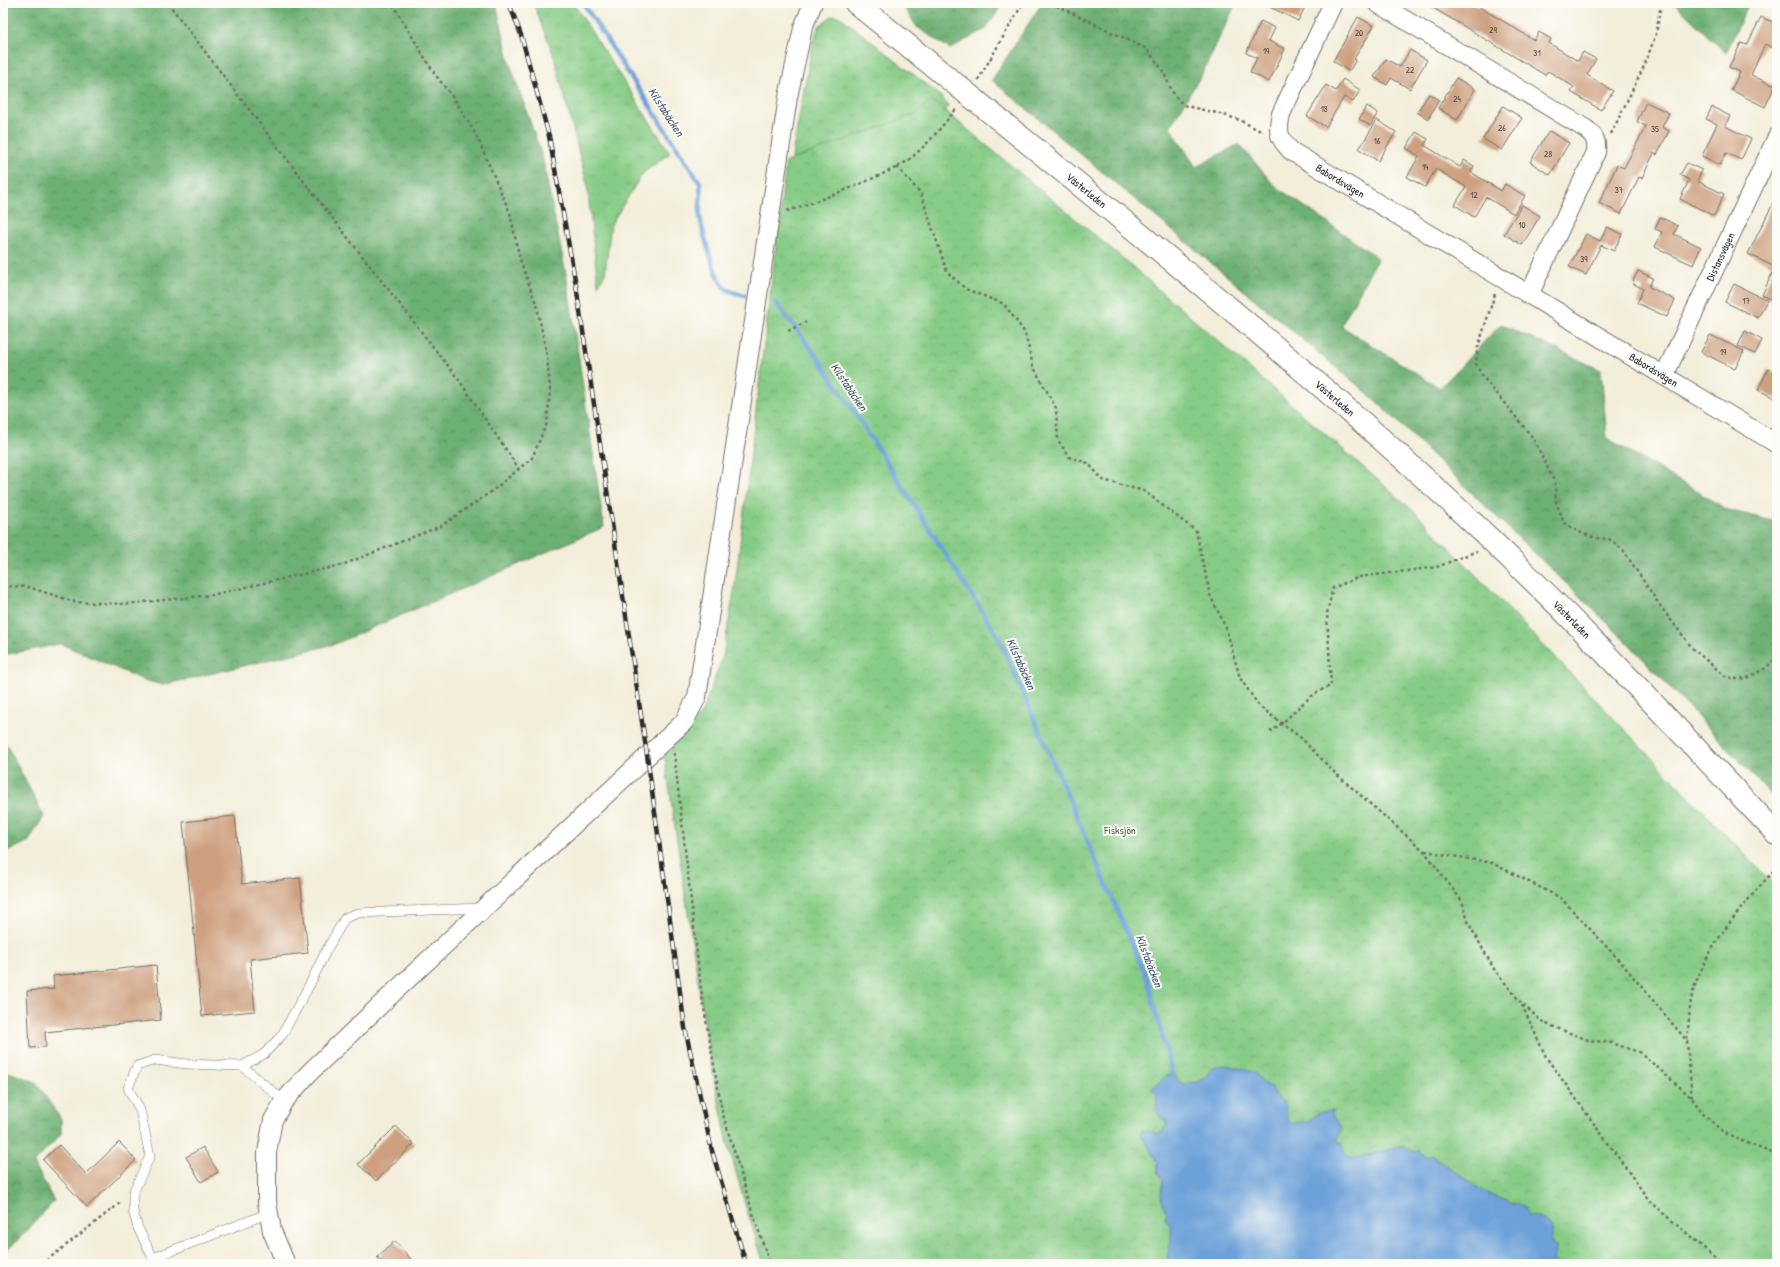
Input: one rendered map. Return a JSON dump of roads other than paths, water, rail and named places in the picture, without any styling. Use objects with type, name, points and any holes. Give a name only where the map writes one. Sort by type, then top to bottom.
[{"type":"street","points":[[286,1264],[272,1231],[267,1202],[267,1152],[273,1120],[284,1101],[326,1057],[635,766],[684,722],[697,697],[788,97],[803,28],[813,3]]},
{"type":"street","name":"Västerleden","points":[[856,3],[1281,351],[1345,406],[1491,540],[1610,659],[1777,834]]},
{"type":"street","name":"Babordsvägen","points":[[1333,3],[1281,114],[1278,128],[1281,141],[1291,151],[1529,296],[1777,444]]},
{"type":"street","points":[[1377,3],[1586,129],[1592,133],[1597,140],[1596,152],[1529,296]]},
{"type":"street","name":"Distansvägen","points":[[1664,376],[1777,137]]},
{"type":"lane","points":[[269,1213],[154,1261],[138,1228],[133,1211],[133,1193],[150,1156],[140,1110],[128,1088],[137,1066],[155,1060],[187,1064],[242,1066],[264,1054],[282,1035],[345,918],[358,913],[484,908]]},
{"type":"lane","points":[[242,1066],[284,1101]]},
{"type":"water","points":[[1224,1065],[1241,1068],[1253,1073],[1257,1075],[1264,1084],[1271,1086],[1273,1088],[1273,1094],[1285,1105],[1286,1114],[1290,1122],[1310,1122],[1314,1116],[1319,1113],[1332,1111],[1333,1117],[1342,1128],[1337,1141],[1342,1144],[1345,1154],[1353,1159],[1399,1147],[1404,1147],[1414,1152],[1419,1150],[1426,1157],[1432,1155],[1477,1187],[1508,1200],[1512,1204],[1521,1205],[1528,1215],[1544,1221],[1551,1227],[1553,1236],[1552,1242],[1557,1246],[1552,1259],[1555,1264],[1168,1264],[1171,1229],[1165,1220],[1166,1214],[1161,1195],[1163,1179],[1157,1172],[1158,1162],[1141,1134],[1141,1130],[1160,1134],[1166,1126],[1167,1121],[1160,1116],[1156,1107],[1157,1094],[1151,1088],[1172,1073],[1182,1084],[1198,1082],[1205,1078],[1215,1066]]},
{"type":"waterway","name":"Kilstabäcken","points":[[583,3],[700,183],[700,217],[706,244],[713,265],[725,288],[745,296]]},
{"type":"waterway","name":"Kilstabäcken","points":[[775,302],[816,355],[863,425],[999,638],[1147,978],[1172,1073]]},
{"type":"railway","points":[[509,3],[521,35],[549,136],[576,285],[647,755],[685,1028],[712,1151],[746,1264]]},
{"type":"park label","name":"Fisksjön","points":[[1120,830]]}]
